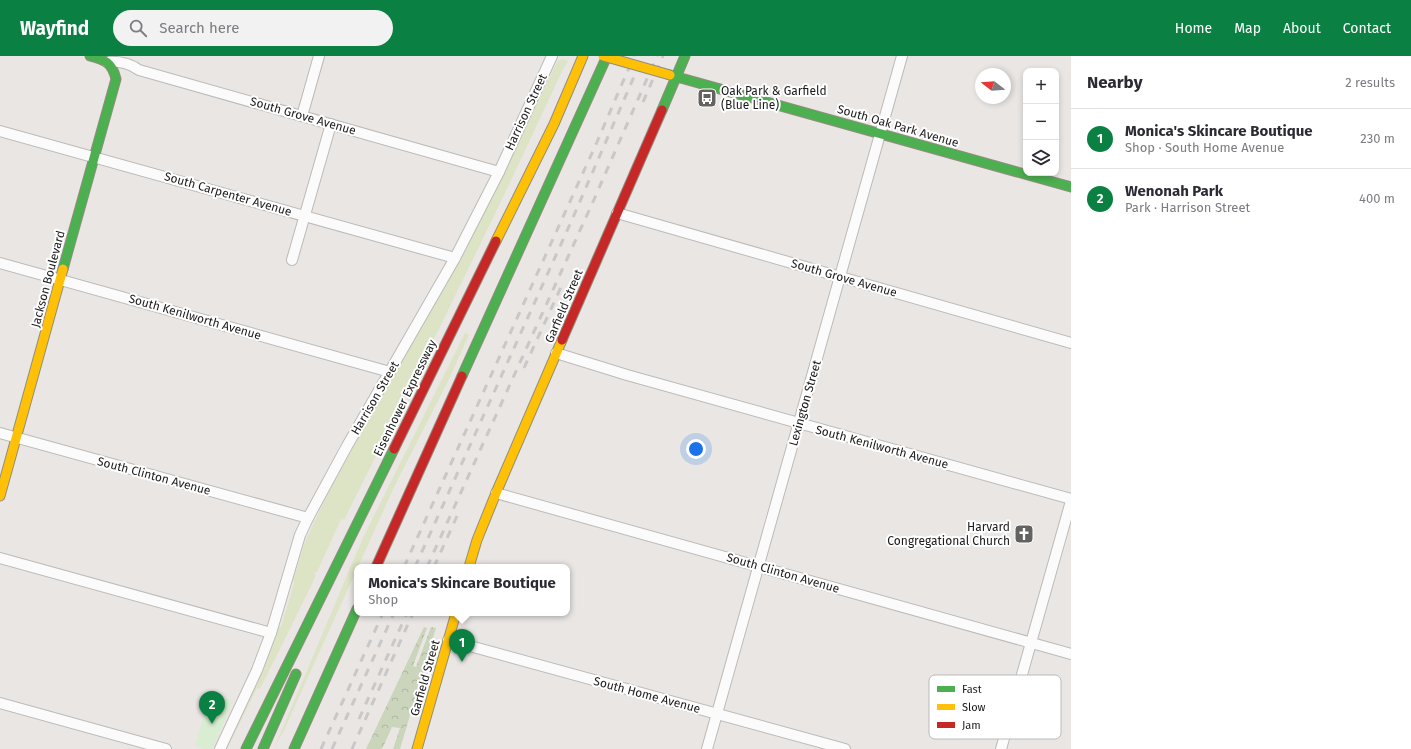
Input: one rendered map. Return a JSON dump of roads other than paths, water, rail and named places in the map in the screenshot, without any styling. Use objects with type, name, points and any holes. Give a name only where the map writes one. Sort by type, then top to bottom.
[{"type":"main road","name":"South Grove Avenue","points":[[90,56],[110,65]]},
{"type":"main road","name":"Eisenhower Expressway","points":[[246,749],[554,124],[583,56]]},
{"type":"main road","name":"South Oak Park Avenue","points":[[603,56],[1071,186]]},
{"type":"main road","points":[[377,564],[607,56]]},
{"type":"main road","name":"Garfield Street","points":[[470,564],[477,540],[496,493],[617,213],[673,76],[685,56]]},
{"type":"main road","name":"Jackson Boulevard","points":[[0,496],[116,79],[110,65]]},
{"type":"main road","points":[[263,749],[300,662],[316,606]]},
{"type":"main road","points":[[294,749],[354,616]]},
{"type":"main road","name":"Garfield Street","points":[[417,749],[455,616]]},
{"type":"main road","points":[[291,749],[298,740]]},
{"type":"street","points":[[302,116],[319,56]]},
{"type":"street","name":"Harrison Street","points":[[220,749],[250,688],[271,633],[300,535],[308,518],[455,258],[499,172],[552,56]]},
{"type":"street","name":"Lexington Street","points":[[707,749],[902,56]]},
{"type":"street","name":"South Grove Avenue","points":[[110,65],[119,61],[132,65],[139,70],[499,172]]},
{"type":"street","points":[[292,260],[331,124]]},
{"type":"street","name":"South Carpenter Avenue","points":[[0,131],[455,258]]},
{"type":"street","name":"South Grove Avenue","points":[[617,213],[1071,343]]},
{"type":"street","name":"South Kenilworth Avenue","points":[[0,262],[390,372]]},
{"type":"street","name":"South Kenilworth Avenue","points":[[556,353],[627,375],[1071,500]]},
{"type":"street","name":"South Clinton Avenue","points":[[0,433],[308,518]]},
{"type":"street","name":"South Clinton Avenue","points":[[496,493],[1071,654]]},
{"type":"street","points":[[1022,675],[1071,500]]},
{"type":"street","points":[[0,558],[271,633]]},
{"type":"street","name":"South Home Avenue","points":[[448,640],[846,749]]},
{"type":"street","points":[[0,703],[166,749]]},
{"type":"street","points":[[1001,749],[1004,739]]},
{"type":"railway","points":[[405,564],[597,142],[634,56]]},
{"type":"railway","points":[[416,564],[571,222],[643,56]]},
{"type":"railway","points":[[428,564],[592,204],[657,56]]},
{"type":"railway","points":[[643,102],[663,56]]},
{"type":"railway","points":[[524,368],[562,285]]},
{"type":"railway","points":[[435,564],[457,516]]},
{"type":"railway","points":[[321,749],[382,616]]},
{"type":"railway","points":[[332,749],[393,616]]},
{"type":"railway","points":[[359,719],[406,616]]},
{"type":"railway","points":[[352,749],[412,616]]},
{"type":"place","name":"Oak Park & Garfield (Blue Line)","points":[[707,98]]},
{"type":"place","name":"Harvard Congregational Church","points":[[1024,534]]},
{"type":"place","name":"Monica's Skincare Boutique","points":[[462,662]]},
{"type":"place","name":"Wenonah Park","points":[[212,724]]}]
